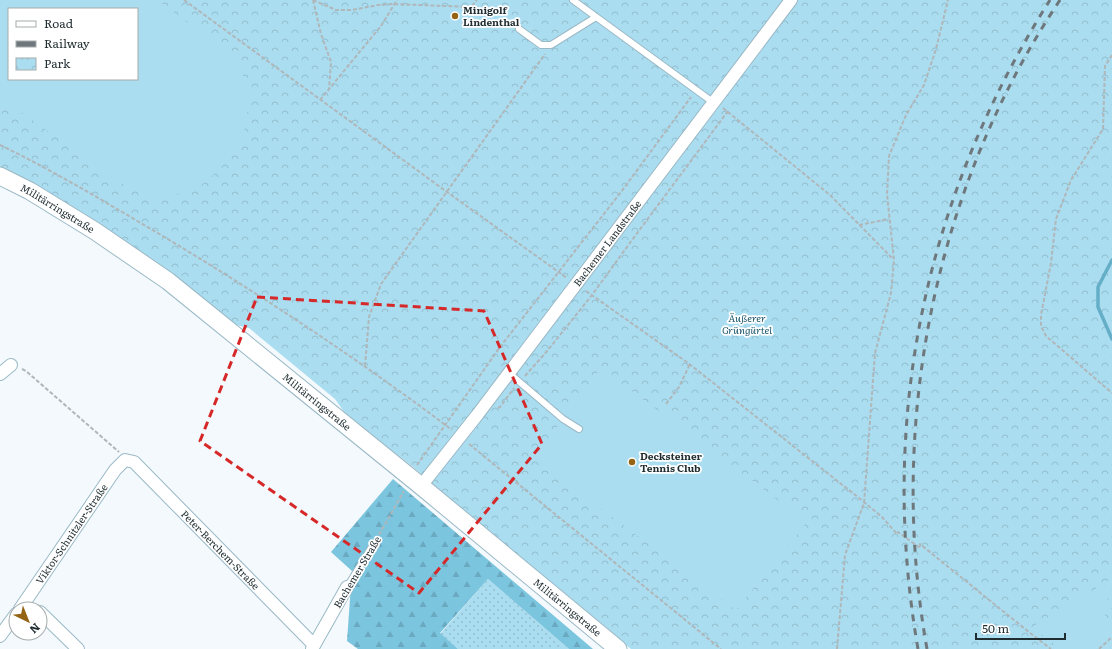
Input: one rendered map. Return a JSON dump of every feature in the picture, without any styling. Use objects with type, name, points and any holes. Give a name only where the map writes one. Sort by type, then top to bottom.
[{"type":"main road","name":"Militärringstraße","points":[[0,176],[30,191],[96,231],[168,281],[416,481],[618,649]]},
{"type":"street","name":"Bachemer Landstraße","points":[[416,481],[460,437],[478,414],[791,0]]},
{"type":"street","points":[[0,374],[11,364]]},
{"type":"street","name":"Viktor-Schnitzler-Straße","points":[[27,599],[115,470],[125,460]]},
{"type":"street","name":"Peter-Berchem-Straße","points":[[125,460],[134,462],[313,647]]},
{"type":"street","name":"Bachemer Straße","points":[[313,647],[347,587]]},
{"type":"street","points":[[48,620],[78,649]]},
{"type":"street","points":[[0,636],[8,625]]},
{"type":"lane","points":[[573,0],[714,103]]},
{"type":"lane","points":[[518,29],[541,45],[551,45],[596,17]]},
{"type":"lane","points":[[509,373],[578,429]]},
{"type":"lane","name":"Bachemer Straße","points":[[347,587],[371,548]]},
{"type":"path","points":[[184,0],[559,273],[690,364],[882,517],[898,534],[898,532],[920,548],[920,544],[936,556],[1051,649]]},
{"type":"path","points":[[313,0],[321,34],[331,62],[329,90]]},
{"type":"path","points":[[313,0],[336,10],[352,10],[378,5],[394,4],[471,7],[477,0]]},
{"type":"path","points":[[320,100],[382,26],[397,0]]},
{"type":"path","points":[[837,649],[845,555],[864,503],[875,353],[891,293],[894,260],[887,194],[889,156],[906,115],[924,85],[936,50],[948,0]]},
{"type":"path","points":[[365,366],[369,317],[381,284],[551,45]]},
{"type":"path","points":[[1112,55],[1105,66],[1103,129],[1071,180],[1056,219],[1051,262],[1041,315],[1041,326],[1046,336],[1112,393]]},
{"type":"path","points":[[416,481],[445,426],[500,347],[626,186],[697,90]]},
{"type":"path","points":[[714,103],[728,111],[830,195],[894,260]]},
{"type":"path","points":[[478,414],[500,407],[519,382],[548,350],[592,295],[728,111]]},
{"type":"path","points":[[0,145],[100,199],[194,255],[331,342],[460,437],[721,649]]},
{"type":"path","points":[[859,225],[890,219]]},
{"type":"path","points":[[11,364],[26,371],[119,452],[125,460]]},
{"type":"path","points":[[666,404],[679,388],[690,364]]},
{"type":"path","name":"Bachemer Straße","points":[[371,548],[403,496]]},
{"type":"path","points":[[1099,649],[1112,637]]},
{"type":"highlighted area","points":[[257,297],[484,311],[542,444],[419,593],[200,441]]},
{"type":"green space","name":"Äußerer Grüngürtel","points":[[0,0],[1112,0],[1112,649],[631,649],[412,466],[347,416],[335,399],[249,328],[236,325],[0,168]]},
{"type":"green space","points":[[0,0],[157,0],[225,50],[237,62],[249,94],[247,117],[245,128],[235,149],[221,168],[204,183],[184,193],[161,197],[139,193],[119,182],[0,97]]},
{"type":"green space","points":[[601,368],[807,522],[736,610],[534,458]]},
{"type":"green space","points":[[393,479],[593,649],[569,649],[488,579],[440,633],[458,649],[358,649],[347,641],[352,571],[331,552]]},
{"type":"green space","points":[[488,579],[569,649],[458,649],[440,634]]},
{"type":"green space","points":[[1110,580],[1105,618],[1112,627],[1112,649],[1061,649],[1032,627]]},
{"type":"waterway","points":[[1112,260],[1098,287],[1098,307],[1112,339]]},
{"type":"railway","points":[[918,649],[907,563],[904,478],[909,395],[922,312],[943,231],[971,152],[1007,75],[1050,0]]},
{"type":"railway","points":[[927,649],[916,565],[913,480],[918,395],[931,311],[952,229],[980,149],[1016,73],[1060,0]]},
{"type":"place","name":"Minigolf Lindenthal","points":[[455,16]]},
{"type":"place","name":"Decksteiner Tennis Club","points":[[632,462]]}]
